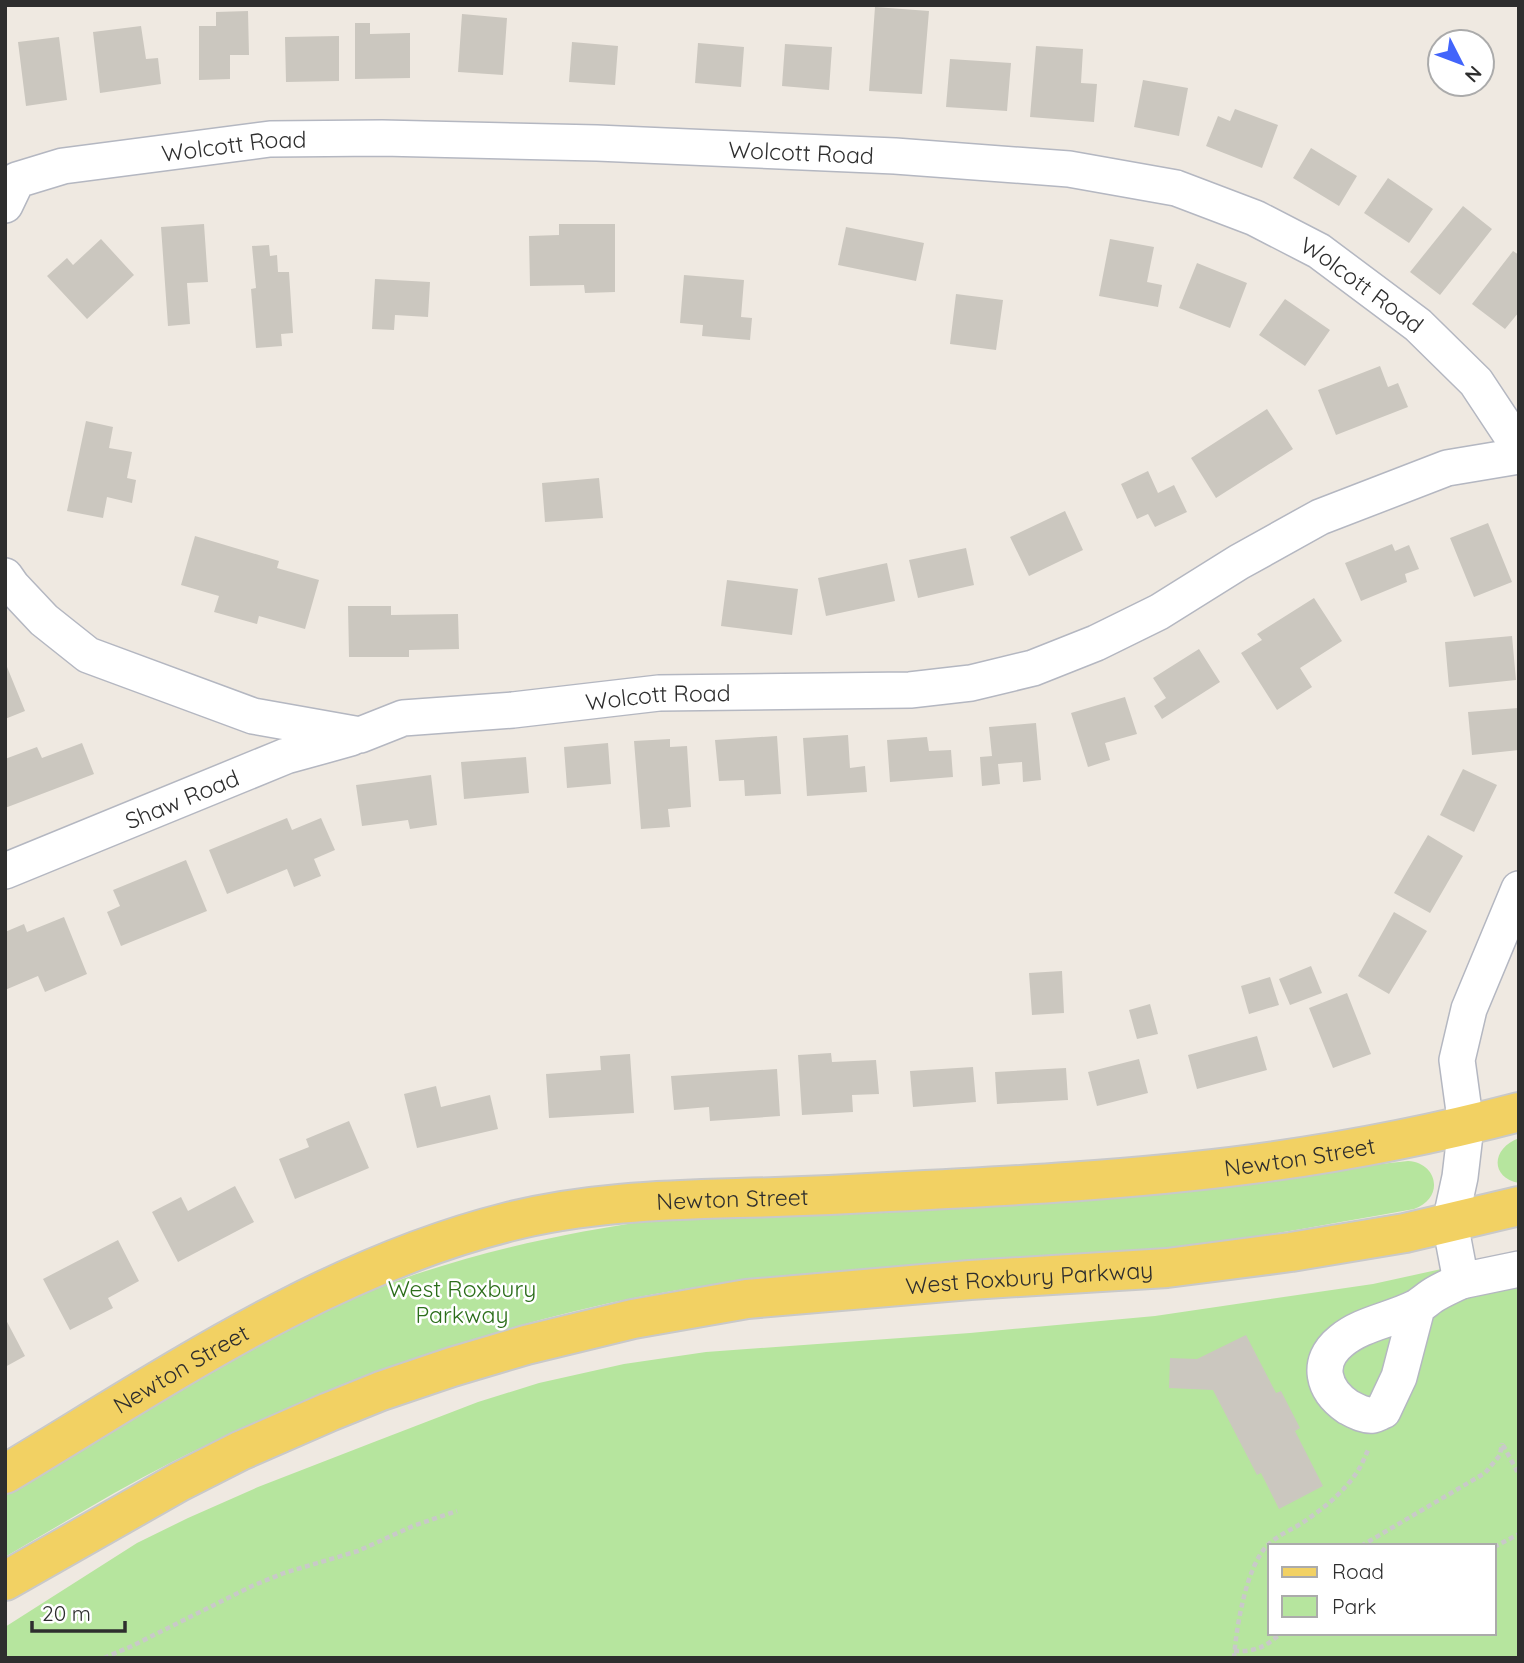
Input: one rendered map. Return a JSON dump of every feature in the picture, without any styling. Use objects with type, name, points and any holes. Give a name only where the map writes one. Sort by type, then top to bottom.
[{"type":"main road","name":"Newton Street","points":[[5,1475],[273,1316],[394,1258],[513,1221],[604,1205],[1071,1182],[1160,1174],[1331,1152],[1410,1138],[1519,1112]]},
{"type":"main road","name":"West Roxbury Parkway","points":[[5,1581],[179,1482],[240,1451],[381,1391],[526,1345],[619,1322],[747,1299],[970,1280],[1167,1268],[1291,1252],[1405,1233],[1519,1206]]},
{"type":"street","name":"Wolcott Road","points":[[9,189],[63,166],[270,139],[382,138],[597,143],[895,156],[1082,171],[1176,188],[1255,218],[1319,251],[1418,324],[1476,382],[1519,447]]},
{"type":"street","name":"Wolcott Road","points":[[360,736],[403,718],[513,710],[659,693],[910,690],[971,683],[1033,668],[1096,643],[1159,612],[1238,562],[1320,517],[1447,468],[1519,456]]},
{"type":"street","points":[[5,576],[44,620],[88,655],[253,716],[360,736]]},
{"type":"street","name":"Shaw Road","points":[[5,871],[286,756],[360,736]]},
{"type":"street","points":[[1461,1281],[1450,1223],[1460,1177],[1466,1126],[1457,1060],[1469,1009],[1519,888]]},
{"type":"street","points":[[1418,1307],[1399,1377],[1383,1411],[1371,1415],[1357,1412],[1342,1403],[1326,1381],[1325,1361],[1344,1338],[1418,1307],[1461,1281],[1519,1269]]},
{"type":"path","points":[[1269,1544],[1320,1510],[1358,1471],[1383,1411]]},
{"type":"path","points":[[1364,1544],[1485,1473],[1500,1455],[1502,1443],[1519,1475]]},
{"type":"path","points":[[104,1658],[252,1586],[284,1573],[358,1551],[413,1525],[457,1511]]},
{"type":"path","points":[[1496,1547],[1519,1534]]},
{"type":"path","points":[[1234,1658],[1247,1585],[1255,1561],[1268,1544]]},
{"type":"path","points":[[1234,1651],[1248,1652],[1266,1646],[1279,1635]]},
{"type":"green space","points":[[1519,1138],[1519,1183],[1503,1175],[1498,1162],[1503,1148]]},
{"type":"green space","name":"West Roxbury Parkway","points":[[1408,1161],[1426,1168],[1434,1182],[1430,1198],[1414,1209],[1203,1244],[842,1270],[710,1285],[554,1316],[422,1357],[293,1407],[172,1462],[5,1557],[5,1489],[198,1377],[312,1316],[402,1279],[486,1253],[572,1234],[660,1219]]},
{"type":"green space","points":[[1519,1252],[1519,1658],[5,1658],[5,1627],[137,1543],[258,1487],[478,1402],[539,1383],[624,1364],[706,1352],[970,1333],[1155,1316],[1373,1284]]},
{"type":"building","points":[[875,7],[929,11],[922,94],[869,91]]},
{"type":"building","points":[[248,11],[249,55],[230,55],[230,79],[199,80],[199,26],[216,26],[216,12]]},
{"type":"building","points":[[462,14],[507,18],[503,75],[458,72]]},
{"type":"building","points":[[355,23],[370,23],[370,34],[410,33],[410,78],[355,79]]},
{"type":"building","points":[[141,26],[146,59],[158,58],[161,84],[100,93],[93,32]]},
{"type":"building","points":[[339,36],[339,81],[286,82],[285,37]]},
{"type":"building","points":[[59,37],[67,100],[26,106],[18,42]]},
{"type":"building","points":[[572,42],[618,46],[615,85],[569,82]]},
{"type":"building","points":[[698,43],[744,47],[741,87],[695,83]]},
{"type":"building","points":[[785,44],[832,47],[829,90],[782,86]]},
{"type":"building","points":[[1036,46],[1083,49],[1081,83],[1097,84],[1094,122],[1030,117]]},
{"type":"building","points":[[950,59],[1011,63],[1007,111],[946,107]]},
{"type":"building","points":[[1143,80],[1188,88],[1179,136],[1134,127]]},
{"type":"building","points":[[1235,109],[1278,125],[1262,168],[1206,146],[1218,116],[1230,121]]},
{"type":"building","points":[[1311,148],[1357,176],[1339,206],[1293,178]]},
{"type":"building","points":[[1388,178],[1433,209],[1409,243],[1364,213]]},
{"type":"building","points":[[1463,206],[1492,229],[1440,295],[1410,272]]},
{"type":"building","points":[[204,224],[208,282],[187,283],[190,324],[168,326],[161,227]]},
{"type":"building","points":[[559,224],[615,224],[615,292],[585,293],[584,285],[530,286],[529,236],[559,235]]},
{"type":"building","points":[[846,227],[924,243],[916,281],[838,265]]},
{"type":"building","points":[[101,239],[134,275],[87,319],[47,276],[67,258],[73,265]]},
{"type":"building","points":[[1110,239],[1154,247],[1147,282],[1162,285],[1158,307],[1099,296]]},
{"type":"building","points":[[269,245],[270,256],[277,255],[278,272],[289,272],[293,333],[281,334],[282,346],[256,348],[251,289],[256,288],[252,246]]},
{"type":"building","points":[[1513,251],[1519,255],[1519,312],[1505,329],[1472,304]]},
{"type":"building","points":[[1197,263],[1247,283],[1230,328],[1179,308]]},
{"type":"building","points":[[684,275],[744,280],[741,317],[752,318],[750,340],[702,336],[703,325],[680,323]]},
{"type":"building","points":[[375,279],[430,282],[428,317],[395,315],[394,330],[372,329]]},
{"type":"building","points":[[956,294],[1003,300],[996,350],[950,344]]},
{"type":"building","points":[[1285,299],[1330,330],[1305,366],[1259,335]]},
{"type":"building","points":[[1380,366],[1388,387],[1398,383],[1408,407],[1336,435],[1318,390]]},
{"type":"building","points":[[1267,409],[1293,449],[1216,498],[1191,458]]},
{"type":"building","points":[[86,421],[113,427],[109,448],[132,452],[127,478],[136,480],[132,503],[107,497],[103,518],[67,511]]},
{"type":"building","points":[[1148,471],[1158,493],[1174,485],[1187,512],[1155,527],[1148,514],[1137,519],[1121,484]]},
{"type":"building","points":[[599,478],[603,518],[545,522],[542,483]]},
{"type":"building","points":[[1065,511],[1083,550],[1029,576],[1010,537]]},
{"type":"building","points":[[1488,523],[1512,582],[1474,597],[1450,538]]},
{"type":"building","points":[[195,536],[279,561],[277,568],[319,580],[305,629],[259,616],[257,624],[214,612],[219,596],[181,585]]},
{"type":"building","points":[[1392,544],[1395,551],[1409,545],[1419,569],[1405,574],[1407,582],[1361,601],[1345,563]]},
{"type":"building","points":[[966,548],[974,585],[918,598],[909,560]]},
{"type":"building","points":[[887,563],[895,601],[826,616],[818,578]]},
{"type":"building","points":[[727,580],[798,589],[792,635],[721,626]]},
{"type":"building","points":[[1314,598],[1342,641],[1300,668],[1312,687],[1277,710],[1241,653],[1262,640],[1257,634]]},
{"type":"building","points":[[348,606],[391,606],[391,615],[458,614],[459,649],[409,650],[409,657],[349,657]]},
{"type":"building","points":[[1512,636],[1516,680],[1449,687],[1445,642]]},
{"type":"building","points":[[1199,649],[1220,682],[1162,719],[1154,706],[1166,698],[1153,678]]},
{"type":"building","points":[[5,662],[25,711],[5,719]]},
{"type":"building","points":[[1125,697],[1137,734],[1105,743],[1110,760],[1088,767],[1071,713]]},
{"type":"building","points":[[1518,708],[1519,750],[1472,755],[1468,712]]},
{"type":"building","points":[[1036,723],[1041,780],[1023,782],[1022,762],[998,764],[1000,784],[982,786],[980,757],[992,756],[989,727]]},
{"type":"building","points":[[848,735],[850,768],[865,766],[867,792],[807,796],[803,738]]},
{"type":"building","points":[[777,736],[781,794],[745,796],[744,780],[719,781],[715,740]]},
{"type":"building","points":[[927,737],[929,751],[951,750],[953,777],[890,782],[887,740]]},
{"type":"building","points":[[670,739],[670,747],[687,746],[691,807],[668,809],[670,827],[641,829],[634,741]]},
{"type":"building","points":[[82,743],[94,774],[5,808],[5,759],[37,747],[42,758]]},
{"type":"building","points":[[608,743],[611,784],[567,788],[564,747]]},
{"type":"building","points":[[526,757],[529,793],[464,799],[461,762]]},
{"type":"building","points":[[1463,769],[1497,785],[1474,832],[1440,815]]},
{"type":"building","points":[[431,775],[437,825],[410,829],[408,820],[362,826],[356,785]]},
{"type":"building","points":[[287,818],[292,830],[321,818],[335,850],[314,859],[321,876],[294,887],[287,869],[227,894],[209,850]]},
{"type":"building","points":[[1428,835],[1463,856],[1430,913],[1394,893]]},
{"type":"building","points":[[186,860],[207,911],[121,946],[107,912],[120,906],[113,890]]},
{"type":"building","points":[[1394,912],[1427,931],[1389,994],[1358,976]]},
{"type":"building","points":[[64,917],[87,974],[45,992],[38,976],[5,990],[5,932],[24,924],[27,932]]},
{"type":"building","points":[[1311,966],[1322,993],[1290,1005],[1279,979]]},
{"type":"building","points":[[1062,971],[1064,1013],[1032,1015],[1029,973]]},
{"type":"building","points":[[1270,977],[1279,1005],[1249,1014],[1241,986]]},
{"type":"building","points":[[1347,993],[1371,1054],[1333,1068],[1309,1008]]},
{"type":"building","points":[[1150,1004],[1158,1034],[1137,1039],[1129,1010]]},
{"type":"building","points":[[1257,1036],[1267,1070],[1197,1089],[1188,1055]]},
{"type":"building","points":[[831,1053],[832,1062],[876,1060],[879,1094],[852,1095],[853,1112],[802,1115],[798,1055]]},
{"type":"building","points":[[630,1054],[634,1113],[549,1118],[546,1074],[601,1070],[600,1056]]},
{"type":"building","points":[[1139,1059],[1148,1093],[1097,1106],[1088,1072]]},
{"type":"building","points":[[973,1067],[976,1102],[913,1107],[910,1071]]},
{"type":"building","points":[[1066,1068],[1068,1100],[997,1104],[995,1072]]},
{"type":"building","points":[[777,1069],[780,1116],[710,1121],[709,1107],[674,1110],[671,1076]]},
{"type":"building","points":[[436,1086],[441,1107],[490,1095],[498,1129],[417,1148],[404,1094]]},
{"type":"building","points":[[349,1121],[369,1168],[295,1199],[279,1159],[309,1147],[306,1139]]},
{"type":"building","points":[[235,1186],[254,1222],[178,1262],[152,1212],[181,1197],[188,1211]]},
{"type":"building","points":[[118,1240],[139,1281],[108,1298],[113,1308],[70,1330],[43,1279]]},
{"type":"building","points":[[5,1318],[25,1356],[5,1367]]},
{"type":"building","points":[[1246,1335],[1276,1393],[1281,1391],[1300,1428],[1295,1431],[1323,1486],[1279,1509],[1261,1473],[1257,1475],[1213,1390],[1169,1388],[1170,1358],[1197,1359]]}]
